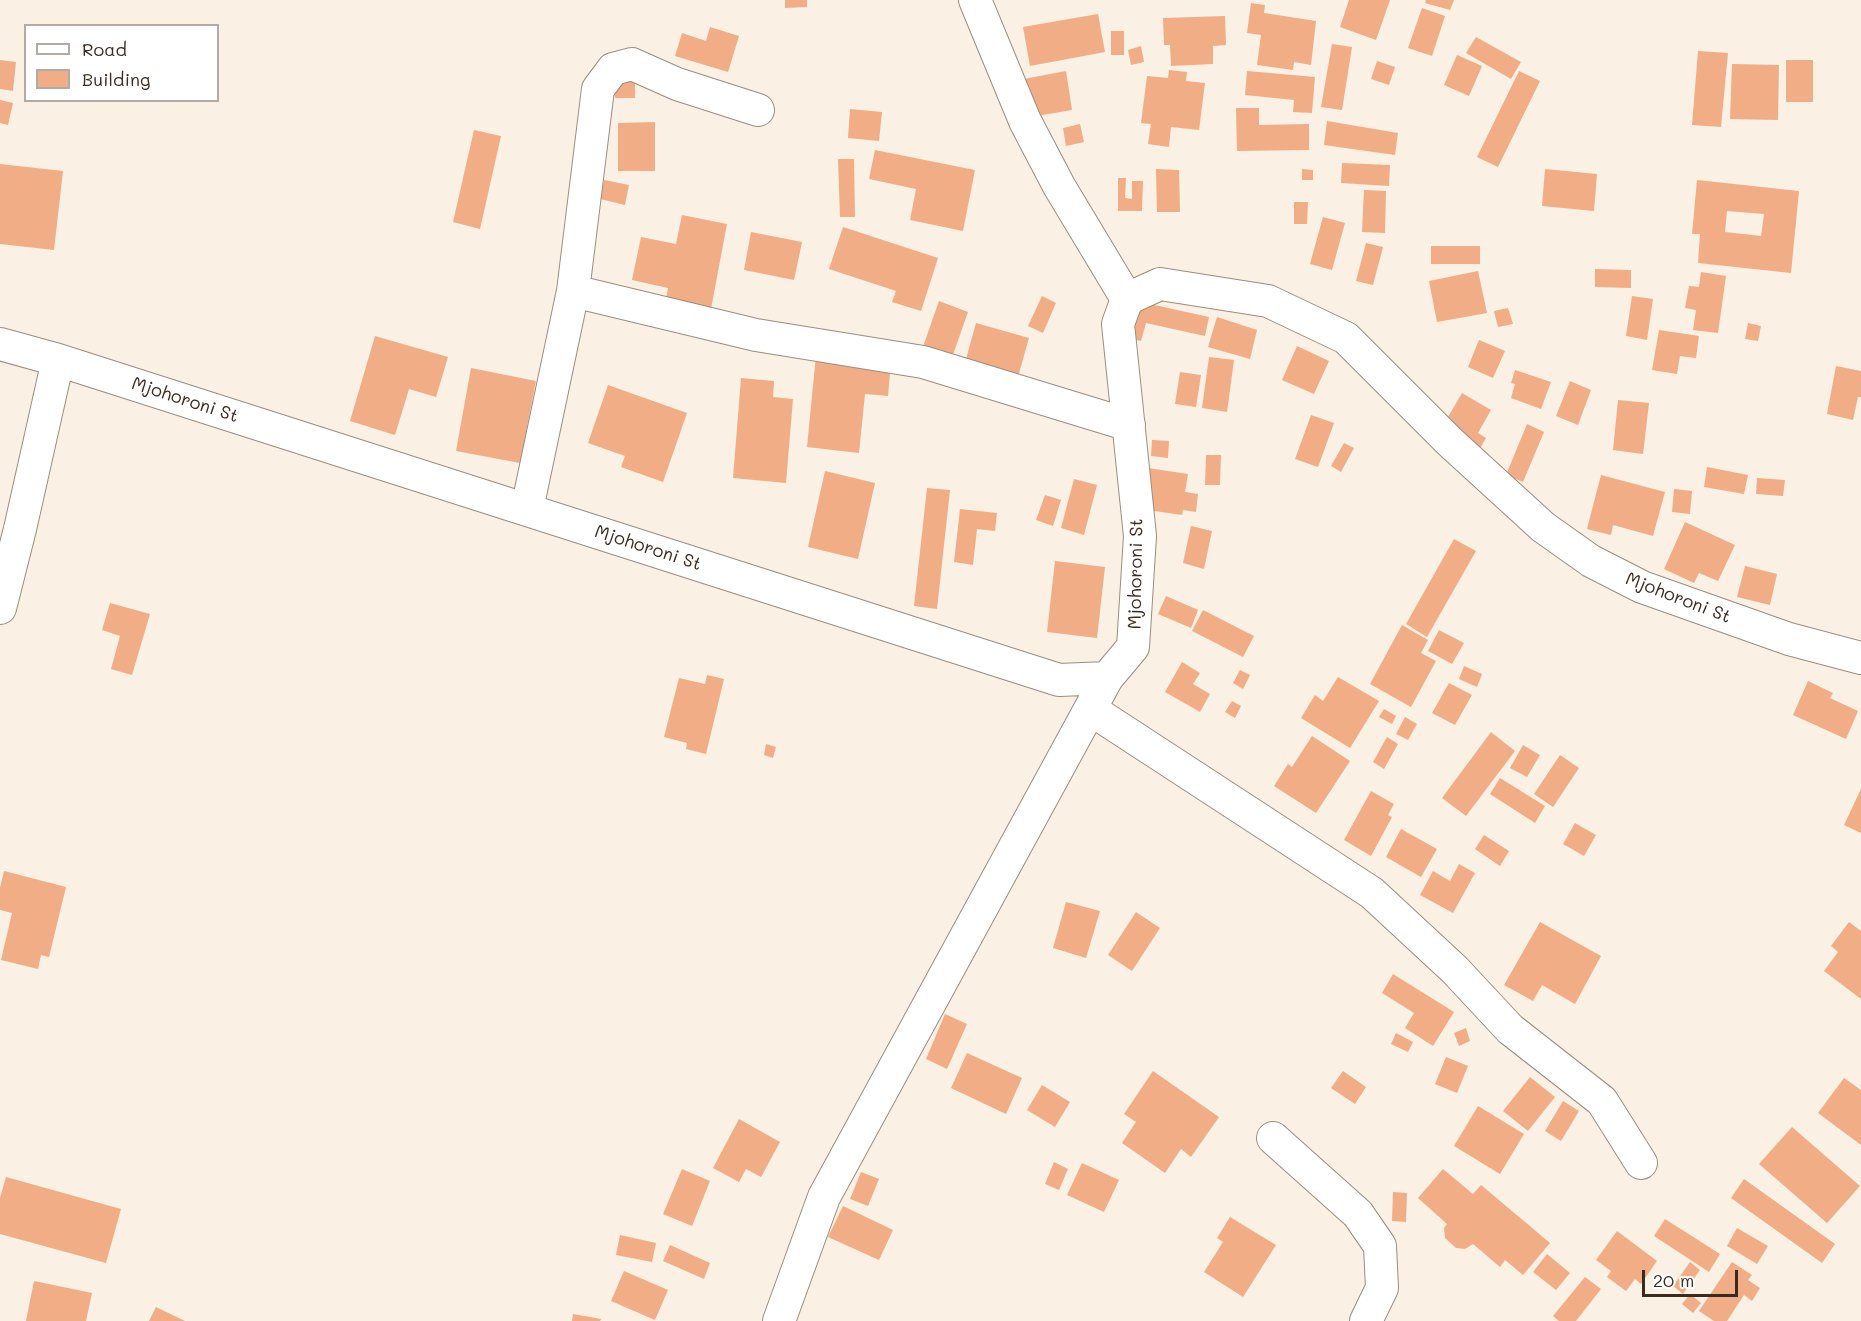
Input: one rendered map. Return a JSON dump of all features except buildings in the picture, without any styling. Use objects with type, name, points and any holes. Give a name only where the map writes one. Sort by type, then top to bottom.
[{"type":"street","points":[[975,0],[1025,121],[1059,186],[1127,299]]},
{"type":"street","points":[[527,509],[573,291],[598,89],[613,69],[632,64],[677,84],[758,110]]},
{"type":"street","name":"Mjohoroni St","points":[[0,344],[58,360],[1059,680],[1107,678],[1133,647],[1140,536],[1118,324],[1127,299],[1160,284],[1268,301],[1346,338],[1450,442],[1543,527],[1591,561],[1654,591],[1789,639],[1861,658]]},
{"type":"street","points":[[573,291],[756,335],[923,362],[1129,425]]},
{"type":"street","points":[[0,608],[58,360]]},
{"type":"street","points":[[778,1321],[824,1197],[1107,678]]},
{"type":"street","points":[[1090,709],[1372,893],[1455,970],[1510,1029],[1602,1101],[1641,1163]]},
{"type":"street","points":[[1273,1138],[1358,1214],[1380,1246],[1382,1288],[1366,1321]]}]
